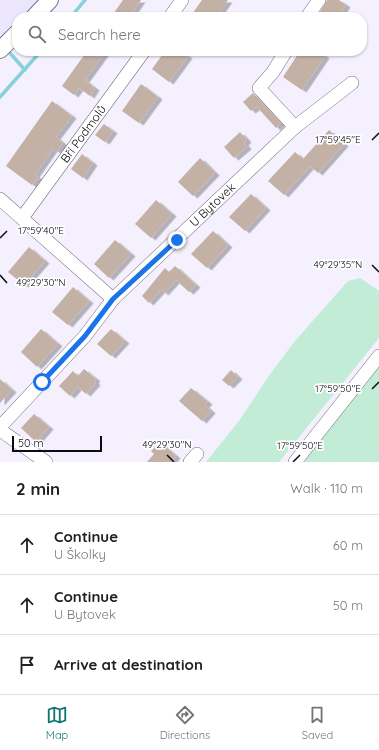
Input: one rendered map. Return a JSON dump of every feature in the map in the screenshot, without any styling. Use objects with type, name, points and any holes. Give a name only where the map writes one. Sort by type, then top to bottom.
[{"type":"street","points":[[39,12],[50,0]]},
{"type":"street","points":[[174,12],[182,0]]},
{"type":"street","points":[[311,12],[319,0]]},
{"type":"street","points":[[0,50],[12,39]]},
{"type":"street","name":"Bří Podmolů","points":[[22,218],[140,56]]},
{"type":"street","points":[[283,56],[273,72],[259,88],[295,127]]},
{"type":"street","name":"U Bytovek","points":[[0,429],[85,336],[113,299],[295,127],[352,83]]},
{"type":"street","points":[[0,199],[113,299]]},
{"type":"street","points":[[295,462],[379,356]]},
{"type":"street","points":[[0,429],[46,462]]},
{"type":"shaded area","points":[[0,0],[38,0],[26,12],[12,12],[12,26],[2,36],[0,34]]},
{"type":"green space","points":[[360,278],[379,291],[379,338],[279,462],[206,462],[239,421],[268,377],[295,341],[348,281]]},
{"type":"green space","points":[[379,366],[379,462],[304,462]]},
{"type":"building","points":[[123,0],[141,0],[133,12],[115,12]]},
{"type":"building","points":[[202,0],[228,0],[220,12],[194,12]]},
{"type":"building","points":[[327,0],[339,0],[346,5],[341,12],[320,12]]},
{"type":"building","points":[[83,56],[102,56],[85,80],[95,88],[90,96],[79,88],[74,95],[62,86]]},
{"type":"building","points":[[161,56],[188,56],[169,82],[152,69]]},
{"type":"building","points":[[297,56],[325,56],[302,90],[283,77]]},
{"type":"building","points":[[141,84],[158,97],[139,123],[122,111]]},
{"type":"building","points":[[253,93],[281,123],[276,128],[257,107],[251,111],[243,102]]},
{"type":"building","points":[[52,101],[72,116],[56,137],[63,143],[57,151],[53,149],[35,175],[38,177],[32,185],[6,166]]},
{"type":"building","points":[[104,124],[113,131],[105,142],[95,135]]},
{"type":"building","points":[[329,130],[344,144],[318,173],[310,166],[284,195],[268,181],[295,152],[303,159]]},
{"type":"building","points":[[240,132],[247,140],[244,143],[247,147],[234,158],[224,147]]},
{"type":"building","points":[[82,154],[93,163],[83,178],[71,169]]},
{"type":"building","points":[[200,158],[215,173],[193,196],[178,182]]},
{"type":"building","points":[[251,194],[266,208],[245,231],[229,217]]},
{"type":"building","points":[[156,200],[172,214],[151,238],[135,224]]},
{"type":"building","points":[[213,231],[228,245],[207,268],[191,254]]},
{"type":"building","points":[[115,240],[131,254],[109,278],[94,264]]},
{"type":"building","points":[[29,247],[45,261],[24,285],[8,272]]},
{"type":"building","points":[[175,266],[196,285],[189,292],[176,280],[164,293],[161,290],[149,303],[142,296],[165,268],[169,272]]},
{"type":"building","points":[[73,287],[89,301],[68,325],[52,312]]},
{"type":"building","points":[[41,329],[58,344],[37,367],[21,352]]},
{"type":"building","points":[[111,329],[125,341],[111,356],[97,344]]},
{"type":"building","points":[[84,369],[96,379],[94,381],[96,383],[86,394],[78,387],[70,396],[59,386],[73,371],[78,376]]},
{"type":"building","points":[[231,370],[238,377],[229,386],[222,380]]},
{"type":"building","points":[[0,379],[12,390],[0,403]]},
{"type":"building","points":[[191,388],[208,402],[205,405],[211,411],[202,421],[179,401]]},
{"type":"building","points":[[34,414],[49,427],[36,442],[21,428]]},
{"type":"building","points":[[160,442],[176,456],[171,462],[147,462],[154,454],[151,451]]},
{"type":"waterway","points":[[75,12],[85,0]]},
{"type":"waterway","points":[[9,52],[12,55]]},
{"type":"waterway","points":[[13,56],[25,70]]},
{"type":"waterway","points":[[0,97],[37,56]]},
{"type":"route","points":[[42,382],[85,336],[113,299],[177,240]]}]
